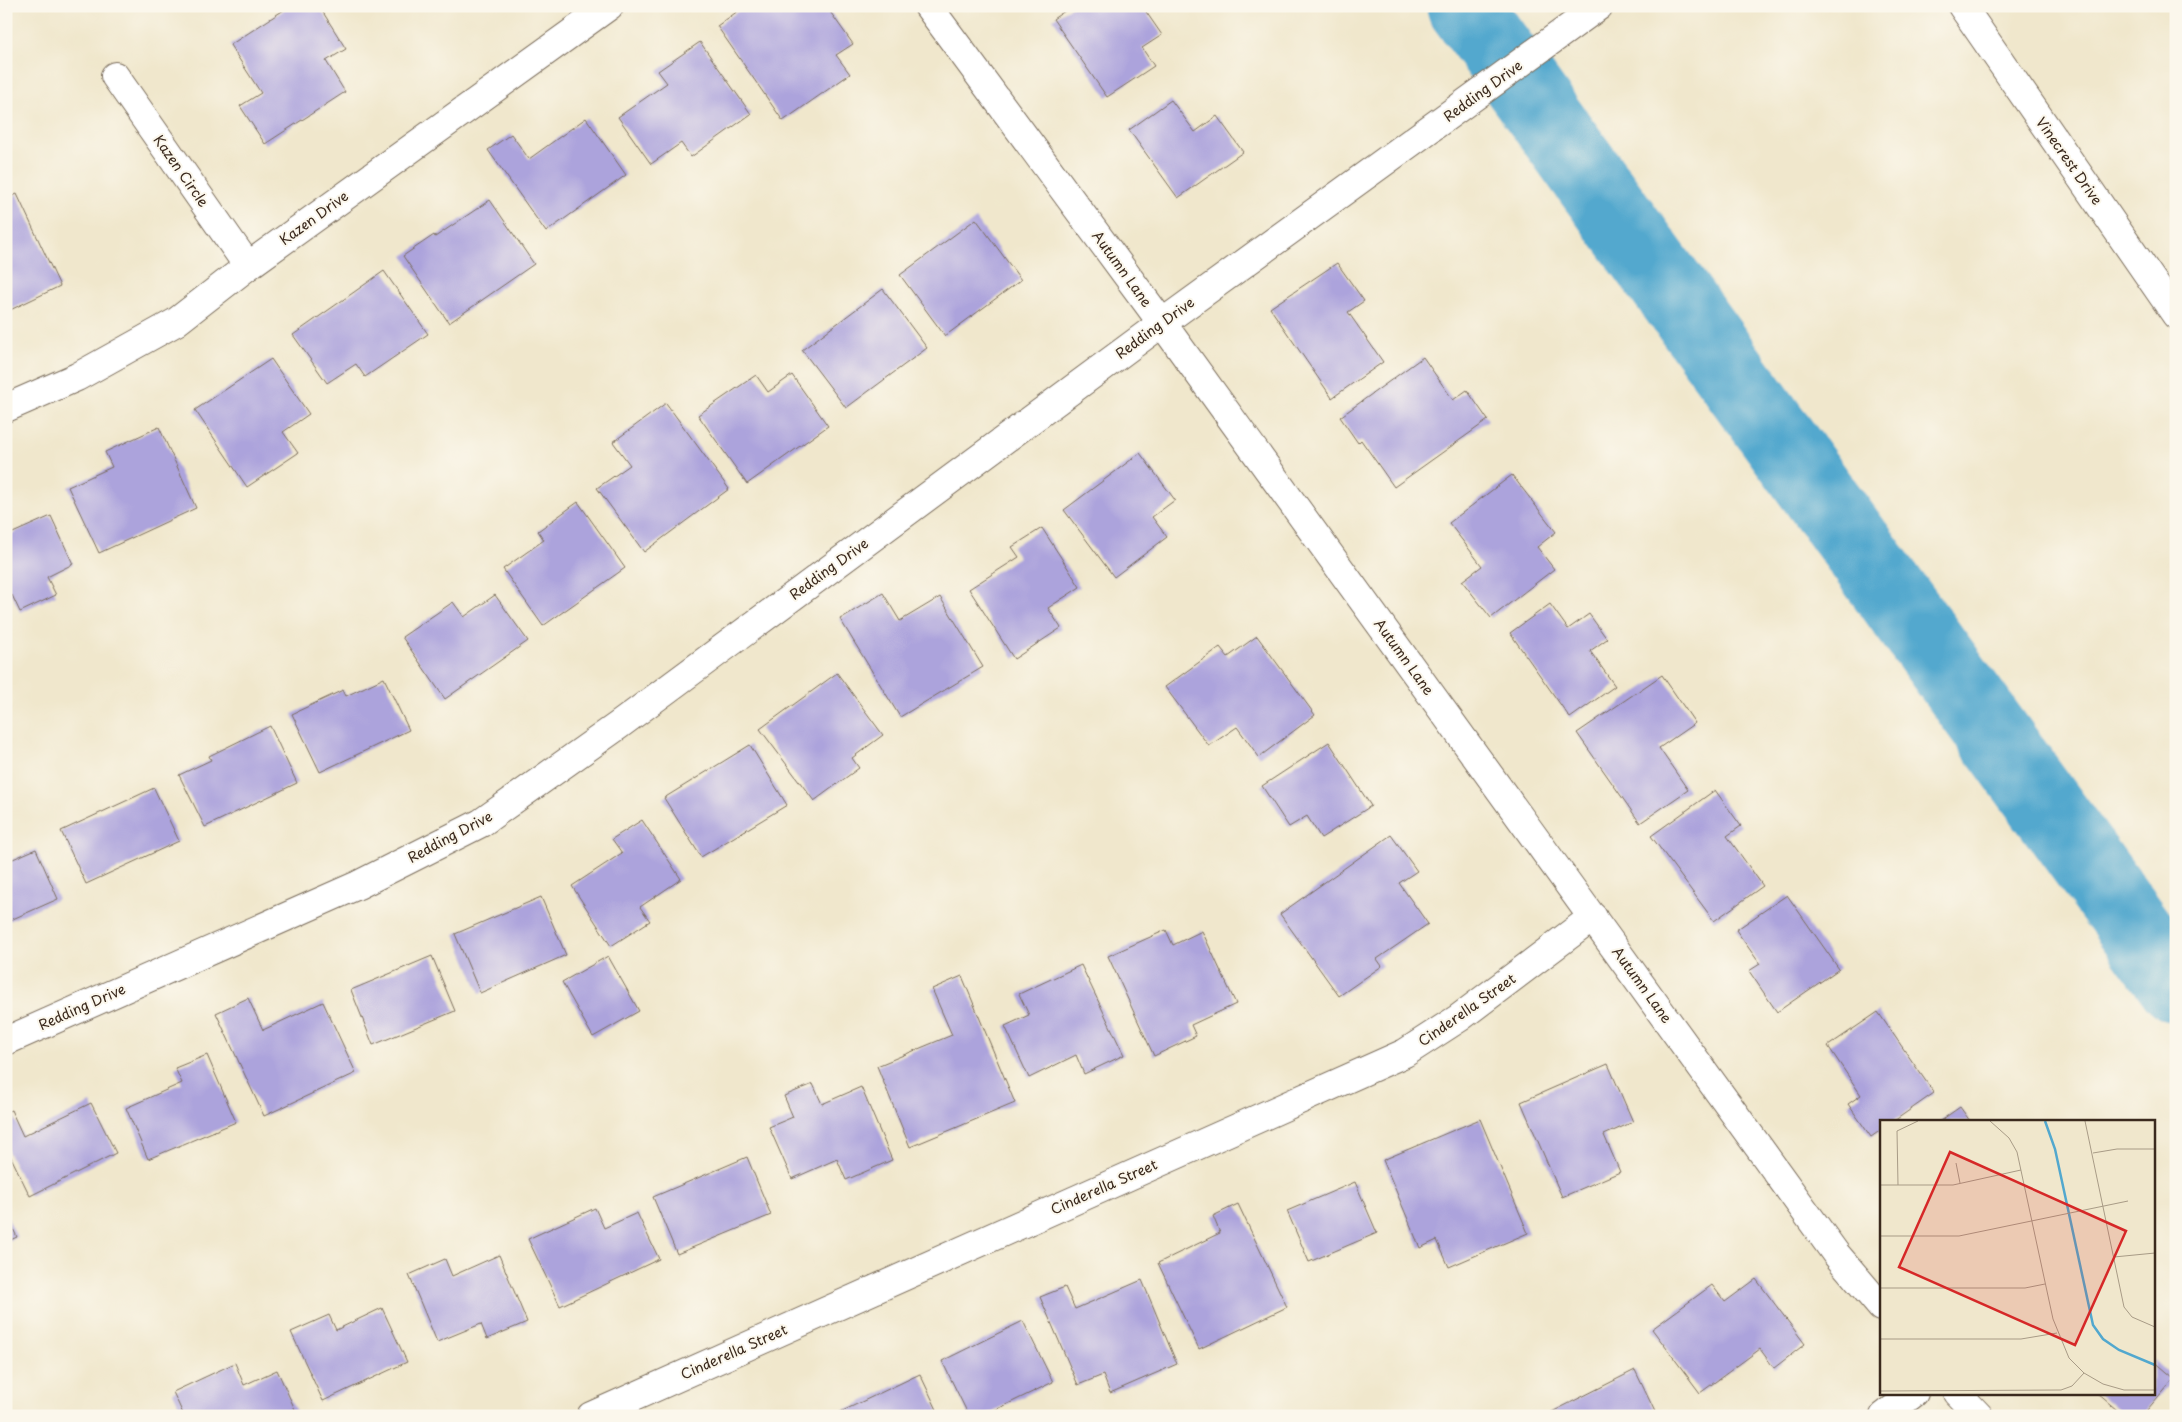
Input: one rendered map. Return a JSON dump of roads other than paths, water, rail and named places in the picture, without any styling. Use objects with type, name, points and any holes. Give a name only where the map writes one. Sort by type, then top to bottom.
[{"type":"street","name":"Kazen Drive","points":[[6,408],[77,377],[176,322],[248,266],[609,6]]},
{"type":"street","name":"Autumn Lane","points":[[928,6],[1162,323],[1836,1254],[1880,1306]]},
{"type":"street","name":"Redding Drive","points":[[6,1041],[358,885],[481,823],[619,725],[1162,323],[1599,6]]},
{"type":"street","name":"Vinecrest Drive","points":[[1962,6],[2176,315]]},
{"type":"street","name":"Kazen Circle","points":[[115,76],[248,266]]},
{"type":"street","name":"Cinderella Street","points":[[591,1416],[1405,1053],[1458,1018],[1593,918]]},
{"type":"street","points":[[1884,1416],[1913,1394]]},
{"type":"street","points":[[1958,1394],[1979,1416]]},
{"type":"waterway","points":[[1464,6],[2176,985]]}]
